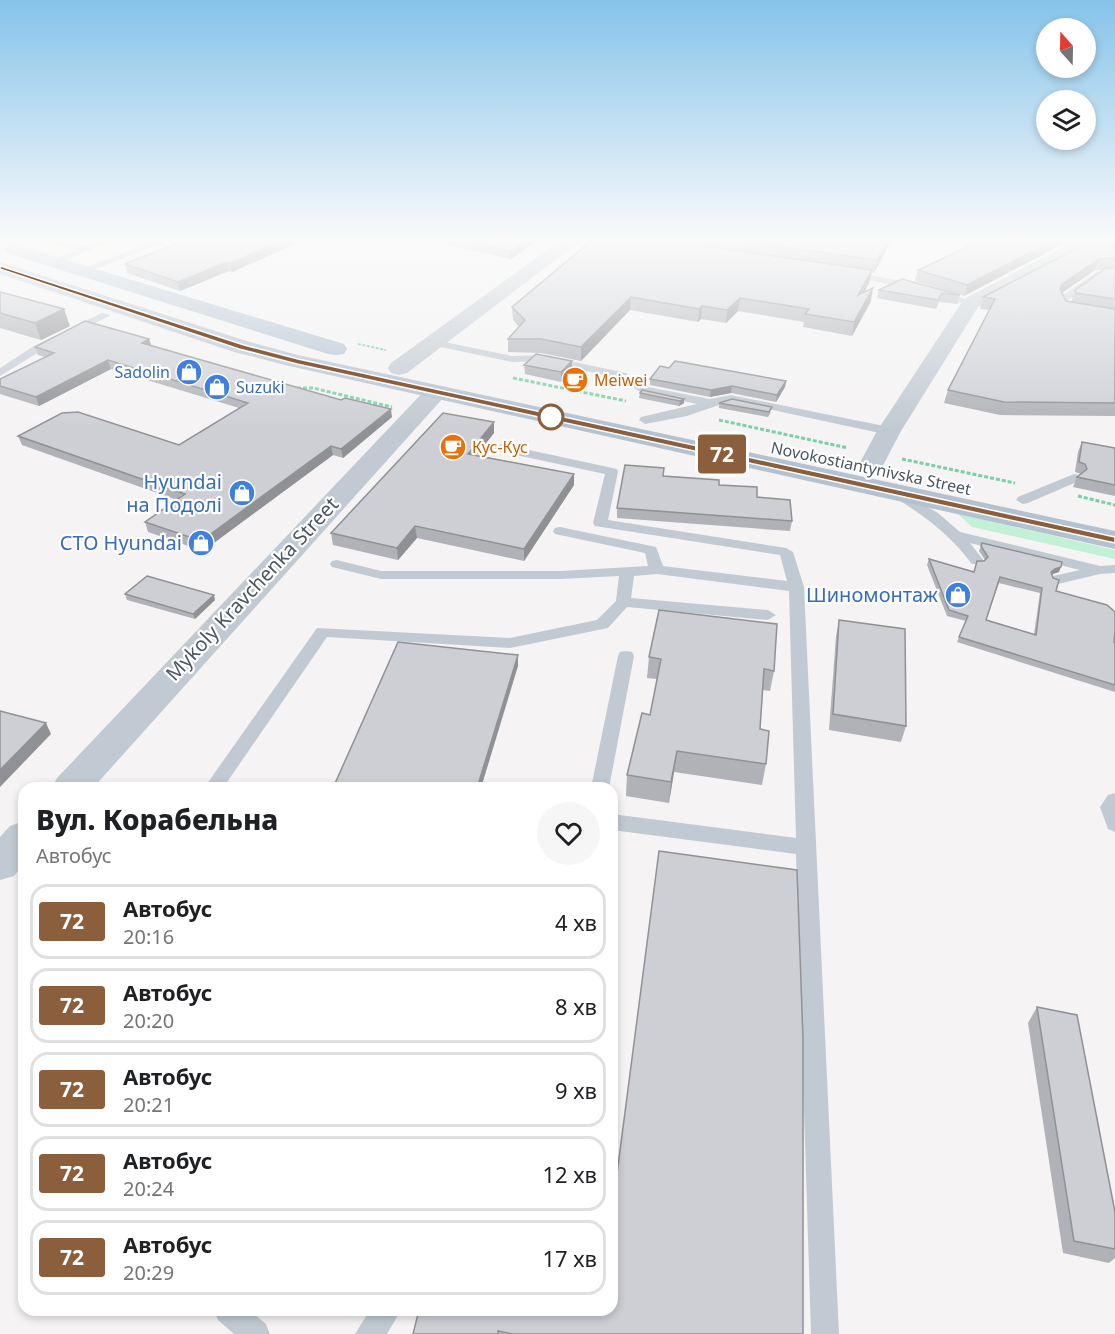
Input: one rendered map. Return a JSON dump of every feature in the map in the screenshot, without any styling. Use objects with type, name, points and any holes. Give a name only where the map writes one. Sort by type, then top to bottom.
[{"type":"main road","points":[[187,303],[340,350],[366,369]]},
{"type":"main road","name":"Novokostiantynivska Street","points":[[109,304],[242,347],[366,369],[436,392],[1115,540]]},
{"type":"main road","name":"Novokostiantynivska Street","points":[[366,369],[399,368],[1115,520]]},
{"type":"street","points":[[399,368],[489,303]]},
{"type":"street","points":[[870,468],[890,431],[970,303]]},
{"type":"street","name":"Mykoly Kravchenka Street","points":[[76,782],[436,392]]},
{"type":"street","points":[[0,864],[18,844]]},
{"type":"lane","points":[[1064,303],[1066,308],[1115,316]]},
{"type":"lane","points":[[0,373],[109,304]]},
{"type":"lane","points":[[435,343],[512,359],[541,358],[627,376],[644,390],[710,403]]},
{"type":"lane","points":[[645,420],[730,398],[890,431]]},
{"type":"lane","points":[[501,448],[612,472],[600,523],[786,552],[796,587],[825,1334]]},
{"type":"lane","points":[[1023,500],[1050,490],[1074,477]]},
{"type":"lane","points":[[896,492],[944,522],[959,536],[977,561]]},
{"type":"lane","points":[[560,531],[651,550],[657,570]]},
{"type":"lane","points":[[959,536],[1107,569]]},
{"type":"lane","points":[[337,564],[381,575],[513,576],[657,570],[796,587]]},
{"type":"lane","points":[[1058,579],[1107,569]]},
{"type":"lane","points":[[217,782],[323,632],[510,643],[602,624],[623,603],[627,572]]},
{"type":"lane","points":[[623,603],[768,615]]},
{"type":"lane","points":[[601,782],[626,656]]},
{"type":"lane","points":[[1115,800],[1110,807],[1115,824]]},
{"type":"lane","points":[[618,823],[807,847]]},
{"type":"lane","points":[[235,1316],[256,1334]]},
{"type":"lane","points":[[369,1334],[382,1316]]},
{"type":"path","points":[[896,458],[1115,505]]},
{"type":"green space","points":[[958,514],[1115,550],[1115,559],[972,527]]},
{"type":"building","points":[[0,303],[42,303],[64,309],[35,323],[0,313]]},
{"type":"building","points":[[516,303],[625,303],[581,347],[541,339],[508,339],[525,320],[512,307]]},
{"type":"building","points":[[666,303],[734,303],[727,310],[702,306],[699,309]]},
{"type":"building","points":[[773,303],[864,303],[854,322],[805,314],[809,309]]},
{"type":"building","points":[[993,303],[1080,303],[1115,309],[1115,403],[1004,402],[948,390]]},
{"type":"building","points":[[85,321],[149,339],[142,343],[341,400],[345,398],[391,409],[341,449],[331,446],[201,541],[145,522],[185,494],[18,436],[62,413],[78,412],[179,445],[248,403],[108,360],[36,397],[0,386],[0,379],[54,353],[35,347]]},
{"type":"building","points":[[536,354],[572,361],[561,372],[524,365]]},
{"type":"building","points":[[675,361],[786,381],[777,395],[732,386],[711,390],[650,379],[660,366],[669,368]]},
{"type":"building","points":[[642,390],[684,399],[680,401],[640,393]]},
{"type":"building","points":[[732,399],[772,407],[769,412],[719,403]]},
{"type":"building","points":[[443,413],[494,422],[468,454],[574,474],[524,549],[415,526],[397,548],[331,533]]},
{"type":"building","points":[[1082,442],[1115,448],[1115,485],[1077,477],[1087,469],[1085,464],[1079,462]]},
{"type":"building","points":[[625,465],[664,468],[663,476],[719,480],[719,485],[757,487],[757,497],[790,500],[792,521],[617,508]]},
{"type":"building","points":[[982,543],[1062,562],[1061,567],[1051,572],[1053,578],[1059,580],[1056,591],[1107,605],[1115,612],[1115,685],[959,637],[968,616],[949,610],[929,559],[974,572],[977,561],[984,561],[988,557],[981,546]],"holes":[[[1000,577],[1042,588],[1036,635],[986,620]]]},
{"type":"building","points":[[147,576],[214,595],[193,614],[125,594]]},
{"type":"building","points":[[659,610],[777,624],[774,671],[764,669],[760,729],[769,731],[766,764],[677,751],[671,782],[627,775],[642,713],[650,715],[661,659],[649,657]]},
{"type":"building","points":[[839,620],[905,629],[906,726],[833,714]]},
{"type":"building","points":[[398,642],[518,655],[479,782],[336,782]]},
{"type":"building","points":[[0,711],[46,723],[0,770]]},
{"type":"building","points":[[659,851],[797,870],[803,1039],[803,1334],[513,1334],[498,1331],[498,1334],[413,1334],[418,1316],[618,1316],[618,1166]]},
{"type":"building","points":[[1037,1007],[1077,1015],[1115,1212],[1115,1249],[1074,1241]]},
{"type":"bus line","name":"72","points":[[103,303],[242,347],[361,376],[1115,540]]},
{"type":"place","name":"Sadolin","points":[[189,372]]},
{"type":"place","name":"Meiwei","points":[[575,380]]},
{"type":"place","name":"Suzuki","points":[[217,387]]},
{"type":"place","name":"Кус-Кус","points":[[453,447]]},
{"type":"place","name":"Hyundai на Подолі","points":[[242,493]]},
{"type":"place","name":"СТО Hyundai","points":[[201,543]]},
{"type":"place","name":"Шиномонтаж","points":[[958,595]]}]
